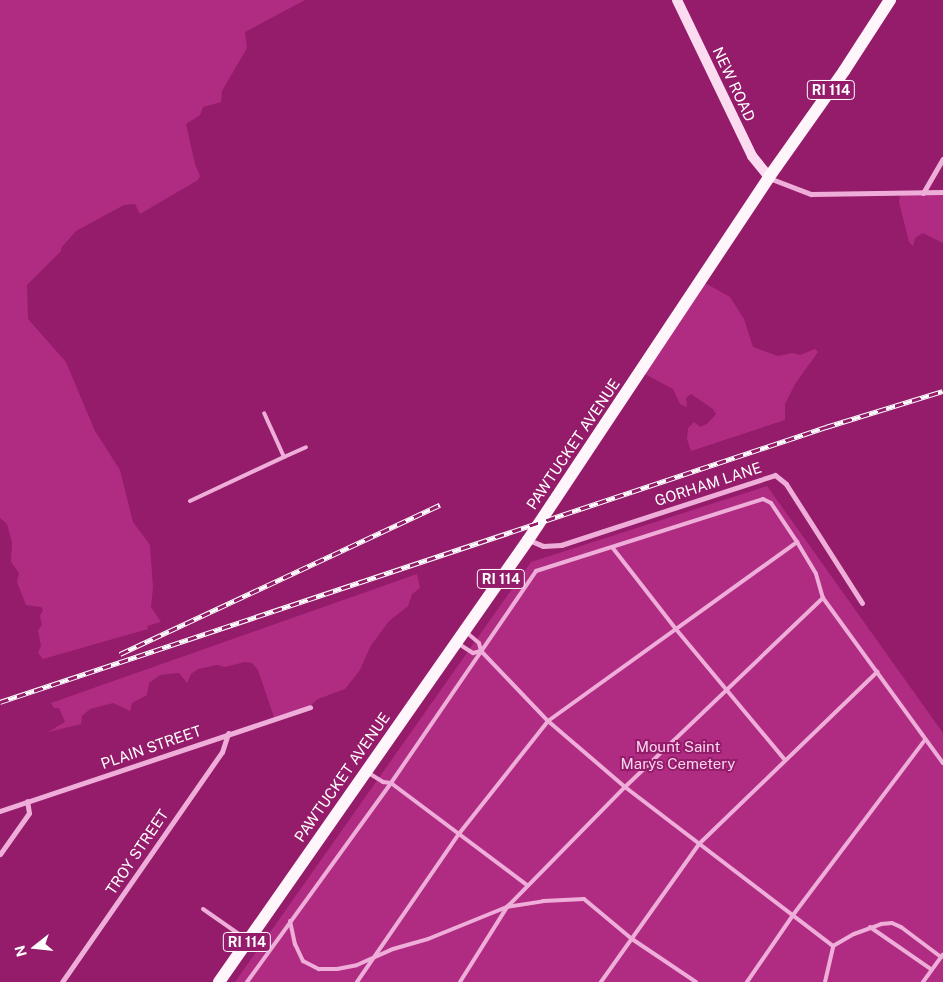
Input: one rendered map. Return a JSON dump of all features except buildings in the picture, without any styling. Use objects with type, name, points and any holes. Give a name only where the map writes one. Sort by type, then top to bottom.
[{"type":"main road","name":"PAWTUCKET AVENUE","points":[[248,941],[528,540],[769,177],[844,71],[890,0]]},
{"type":"main road","name":"RI 114","points":[[218,982],[248,941]]},
{"type":"street","name":"NEW ROAD","points":[[678,0],[752,156],[769,177]]},
{"type":"street","points":[[923,193],[943,160]]},
{"type":"street","points":[[769,177],[811,194],[943,192]]},
{"type":"street","name":"GORHAM LANE","points":[[528,540],[543,546],[561,545],[775,475],[786,484],[862,603]]},
{"type":"street","name":"PLAIN STREET","points":[[0,811],[310,707]]},
{"type":"street","name":"TROY STREET","points":[[62,982],[222,752],[228,733]]},
{"type":"street","points":[[0,854],[29,813],[28,801]]},
{"type":"lane","points":[[264,413],[284,457]]},
{"type":"lane","points":[[190,500],[306,447]]},
{"type":"lane","points":[[247,982],[391,784],[536,571],[764,499],[771,502],[798,542],[816,574],[823,598],[925,740],[943,762]]},
{"type":"lane","points":[[357,982],[458,835],[548,720],[798,542]]},
{"type":"lane","points":[[612,547],[675,628],[785,760]]},
{"type":"lane","points":[[460,982],[507,907],[625,787],[823,598]]},
{"type":"lane","points":[[465,631],[479,643],[480,651],[548,720],[625,787],[833,946]]},
{"type":"lane","points":[[456,642],[473,653],[480,651]]},
{"type":"lane","points":[[601,982],[699,844],[877,672]]},
{"type":"lane","points":[[746,982],[793,915],[925,740]]},
{"type":"lane","points":[[366,771],[383,782],[391,784],[528,886]]},
{"type":"lane","points":[[290,921],[299,955],[310,966],[319,970],[337,969],[428,939],[507,907],[543,901],[584,900],[632,939],[696,982]]},
{"type":"lane","points":[[203,909],[248,941]]},
{"type":"lane","points":[[833,946],[870,928],[892,923],[901,927],[942,956],[925,980],[932,982]]},
{"type":"lane","points":[[870,928],[932,970]]},
{"type":"lane","points":[[826,982],[833,946]]},
{"type":"green space","points":[[0,0],[305,0],[245,32],[247,48],[222,91],[221,102],[203,107],[200,115],[186,124],[195,164],[200,176],[198,180],[140,214],[135,204],[124,205],[76,231],[61,248],[61,251],[27,285],[28,319],[66,362],[95,431],[120,470],[133,522],[150,545],[153,587],[151,607],[161,622],[147,626],[148,629],[43,659],[38,653],[41,646],[38,630],[42,625],[40,616],[43,610],[41,607],[26,605],[17,582],[19,573],[11,562],[12,542],[7,524],[0,518]]},
{"type":"green space","points":[[943,190],[943,243],[923,233],[915,238],[913,246],[909,242],[899,202],[900,194]]},
{"type":"green space","points":[[705,283],[730,297],[744,319],[753,347],[778,356],[792,353],[800,355],[815,349],[818,352],[795,384],[785,404],[785,420],[691,451],[687,439],[688,428],[694,422],[700,427],[707,424],[716,414],[713,409],[691,394],[686,398],[687,407],[680,404],[673,389],[643,373]]},
{"type":"green space","name":"Mount Saint Marys Cemetery","points":[[767,486],[943,733],[943,982],[235,982],[531,562]]},
{"type":"green space","points":[[417,574],[420,588],[412,594],[408,606],[389,621],[370,647],[360,670],[345,689],[318,699],[310,706],[274,717],[258,670],[252,663],[245,662],[225,667],[217,665],[198,669],[191,674],[187,683],[179,673],[160,675],[149,683],[147,695],[132,703],[130,711],[113,703],[90,709],[82,716],[81,724],[48,732],[65,722],[59,708],[54,708],[51,703]]},
{"type":"railway","points":[[0,702],[826,427],[943,391]]},
{"type":"railway","points":[[120,654],[440,505]]}]
